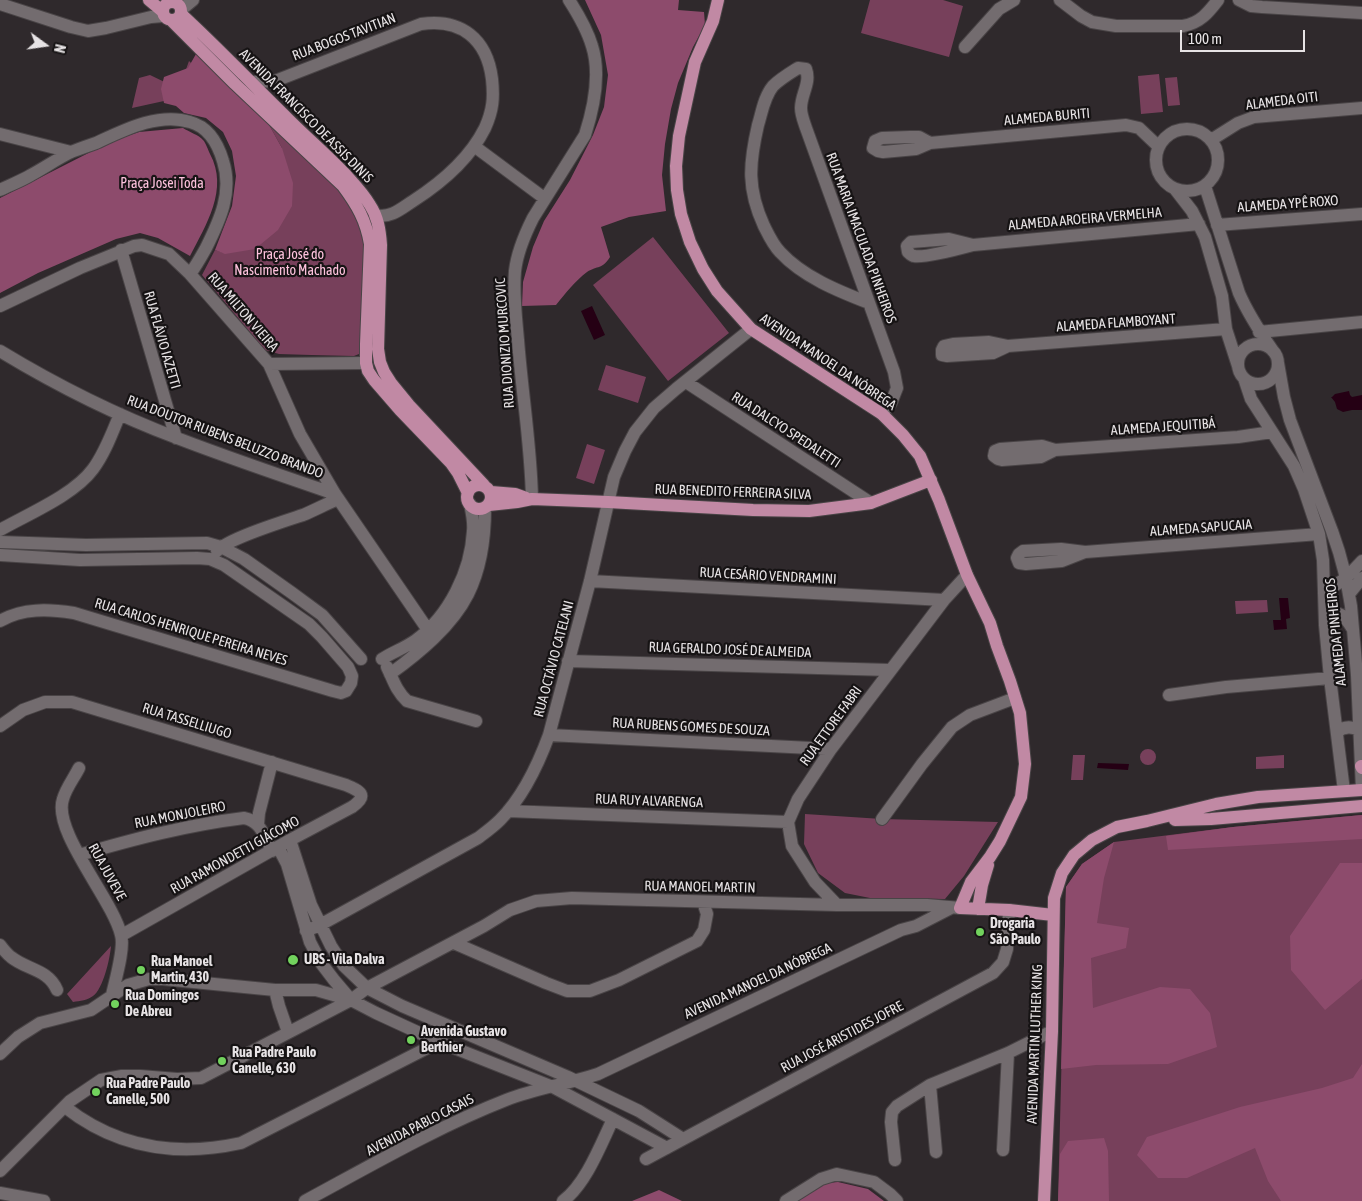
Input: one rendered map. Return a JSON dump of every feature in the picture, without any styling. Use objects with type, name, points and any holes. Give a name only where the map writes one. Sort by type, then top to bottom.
[{"type":"main road","name":"AVENIDA FRANCISCO DE ASSIS DINIS","points":[[150,0],[171,9],[212,42],[359,189],[376,215],[380,231],[378,349],[384,372],[391,384],[487,497]]},
{"type":"main road","name":"AVENIDA MANOEL DA NÓBREGA","points":[[718,0],[713,21],[695,62],[678,143],[676,166],[677,190],[681,214],[690,242],[717,291],[751,329],[882,414],[920,456],[967,575],[990,623],[1020,714],[1025,752],[1021,798],[990,858],[971,882],[956,908]]},
{"type":"main road","name":"AVENIDA FRANCISCO DE ASSIS DINIS","points":[[171,9],[235,84],[343,186],[361,213],[368,231],[370,244],[366,363]]},
{"type":"main road","points":[[366,363],[368,371],[374,380],[458,473],[469,498],[474,508],[479,509],[487,497],[474,486],[469,498]]},
{"type":"main road","name":"RUA BENEDITO FERREIRA SILVA","points":[[487,497],[517,502],[530,499],[809,511],[871,503],[931,480]]},
{"type":"main road","points":[[1357,805],[1362,790]]},
{"type":"main road","name":"AVENIDA MARTIN LUTHER KING","points":[[1044,1201],[1052,1031],[1054,898],[1062,873],[1074,856],[1092,840],[1117,827],[1216,804],[1258,797],[1362,790]]},
{"type":"main road","points":[[1344,791],[1357,805]]},
{"type":"main road","name":"AVENIDA MARTIN LUTHER KING","points":[[1147,821],[1210,819],[1357,805]]},
{"type":"main road","name":"AVENIDA MANOEL DA NÓBREGA","points":[[978,909],[982,884],[990,858]]},
{"type":"main road","name":"RUA MANOEL MARTIN","points":[[956,908],[1009,910],[1054,915]]},
{"type":"street","points":[[0,4],[88,31],[151,17],[193,0]]},
{"type":"street","name":"RUA DIONIZIO MURCOVIC","points":[[530,499],[532,475],[515,308],[515,282],[518,257],[526,232],[544,198],[585,134],[590,120],[596,84],[596,66],[592,47],[586,30],[569,0]]},
{"type":"street","points":[[965,47],[998,9],[1014,0]]},
{"type":"street","points":[[1060,0],[1092,22],[1116,26],[1183,26],[1191,25],[1201,20],[1218,0]]},
{"type":"street","points":[[1239,0],[1252,6],[1362,14]]},
{"type":"street","name":"RUA BOGOS TAVITIAN","points":[[251,82],[275,81],[413,26],[430,23],[442,24],[462,29],[477,40],[484,49],[491,73],[493,103],[484,128],[474,146],[444,178],[425,193],[388,216],[380,217],[376,215]]},
{"type":"street","name":"RUA MARIA IMACULADA PINHEIROS","points":[[869,303],[840,292],[796,267],[779,251],[756,209],[751,187],[751,163],[764,103],[774,86],[798,68],[806,69],[808,75],[801,109],[806,128],[894,372],[897,388],[891,403],[882,414]]},
{"type":"street","name":"ALAMEDA OITI","points":[[1211,140],[1238,123],[1254,117],[1362,108]]},
{"type":"street","points":[[0,190],[71,152],[141,124],[166,119],[178,119],[201,126],[217,144],[226,169],[226,190],[225,203],[213,234],[190,274]]},
{"type":"street","name":"ALAMEDA BURITI","points":[[930,143],[1126,125],[1139,128],[1159,147]]},
{"type":"street","points":[[1183,129],[1194,130],[1203,133],[1211,140],[1217,149],[1219,159],[1217,170],[1212,179],[1204,186],[1195,191],[1185,192],[1167,184],[1160,176],[1156,156],[1165,138],[1173,132],[1183,129]]},
{"type":"street","points":[[0,134],[71,152]]},
{"type":"street","points":[[474,146],[544,198]]},
{"type":"street","name":"ALAMEDA PINHEIROS","points":[[1204,186],[1239,293],[1259,332],[1275,357],[1290,420],[1332,531],[1346,578],[1357,676],[1362,790]]},
{"type":"street","name":"ALAMEDA PINHEIROS","points":[[1175,189],[1192,211],[1208,248],[1222,296],[1226,329],[1251,399],[1297,474],[1312,510],[1319,534],[1323,560],[1325,625],[1330,678],[1344,791]]},
{"type":"street","name":"ALAMEDA YPÊ ROXO","points":[[1217,224],[1362,214]]},
{"type":"street","name":"ALAMEDA AROEIRA VERMELHA","points":[[973,244],[1199,224]]},
{"type":"street","name":"RUA MILTON VIEIRA","points":[[0,306],[120,250],[142,245],[169,254],[190,274],[269,364],[300,434],[337,497],[428,630]]},
{"type":"street","name":"RUA FLÁVIO IAZETTI","points":[[120,250],[176,438]]},
{"type":"street","points":[[1259,332],[1362,322]]},
{"type":"street","name":"RUA OCTÁVIO CATELANI","points":[[306,931],[478,838],[500,820],[521,794],[543,752],[549,735],[590,581],[614,477],[624,451],[635,432],[654,408],[751,329]]},
{"type":"street","name":"ALAMEDA FLAMBOYANT","points":[[1008,346],[1226,329]]},
{"type":"street","points":[[1256,344],[1268,347],[1275,357],[1277,370],[1274,376],[1263,383],[1249,382],[1241,372],[1238,360],[1244,349],[1250,346],[1256,344]]},
{"type":"street","name":"RUA DOUTOR RUBENS BELUZZO BRANDO","points":[[0,351],[50,380],[120,414],[176,438],[337,497]]},
{"type":"street","points":[[269,364],[366,363]]},
{"type":"street","name":"RUA DALCYO SPEDALETTI","points":[[686,382],[871,503]]},
{"type":"street","points":[[0,530],[76,486],[91,471],[103,454],[120,414]]},
{"type":"street","name":"ALAMEDA JEQUITIBÁ","points":[[1055,450],[1238,437],[1272,432]]},
{"type":"street","points":[[210,559],[221,547],[337,497]]},
{"type":"street","points":[[390,674],[408,661],[443,628],[468,595],[482,547],[487,497]]},
{"type":"street","points":[[0,555],[80,560],[210,559],[224,565],[309,624],[348,667],[362,659],[382,659],[402,649],[428,630],[442,614],[454,597],[465,571],[471,550],[473,530],[469,498]]},
{"type":"street","points":[[17,542],[15,534],[18,520]]},
{"type":"street","name":"ALAMEDA SAPUCAIA","points":[[1085,552],[1319,534]]},
{"type":"street","points":[[0,542],[117,546],[207,543],[221,547],[244,559],[322,615],[362,659]]},
{"type":"street","points":[[1325,592],[1346,578],[1362,562]]},
{"type":"street","name":"RUA ETTORE FABRI","points":[[788,822],[798,799],[832,749],[944,600],[967,575]]},
{"type":"street","points":[[1349,594],[1362,578]]},
{"type":"street","name":"RUA CESÁRIO VENDRAMINI","points":[[590,581],[944,600]]},
{"type":"street","name":"RUA CARLOS HENRIQUE PEREIRA NEVES","points":[[0,621],[8,616],[38,610],[74,613],[341,693],[346,691],[351,683],[352,676],[348,667]]},
{"type":"street","points":[[1325,625],[1330,618],[1340,614],[1346,617],[1352,628]]},
{"type":"street","points":[[402,649],[408,661]]},
{"type":"street","points":[[382,659],[400,695],[407,701],[476,721]]},
{"type":"street","name":"RUA GERALDO JOSÉ DE ALMEIDA","points":[[568,660],[890,670]]},
{"type":"street","points":[[1169,695],[1226,687],[1330,678]]},
{"type":"street","points":[[882,819],[940,740],[952,727],[970,715],[1015,698]]},
{"type":"street","name":"RUA TASSELLIUGO","points":[[0,726],[23,710],[45,702],[72,702],[346,785],[361,793],[362,798]]},
{"type":"street","points":[[1337,732],[1342,728],[1348,727],[1359,730]]},
{"type":"street","name":"RUA RUBENS GOMES DE SOUZA","points":[[549,735],[832,749]]},
{"type":"street","points":[[272,762],[258,824],[287,864],[306,931],[321,963],[351,1000]]},
{"type":"street","name":"RUA JUVEVE","points":[[79,768],[62,799],[61,813],[67,830],[111,911],[122,936],[122,948],[112,995]]},
{"type":"street","name":"RUA RAMONDETTI GIÁCOMO","points":[[122,936],[290,840],[352,807],[362,798]]},
{"type":"street","name":"RUA RUY ALVARENGA","points":[[508,811],[788,822]]},
{"type":"street","name":"RUA MONJOLEIRO","points":[[80,855],[134,839],[220,821],[244,818],[251,819],[258,824]]},
{"type":"street","points":[[788,822],[792,846],[815,882],[837,905]]},
{"type":"street","points":[[290,840],[311,905],[320,925],[344,966],[367,988],[402,1006],[576,1081],[639,1111],[684,1139]]},
{"type":"street","name":"RUA MANOEL MARTIN","points":[[0,1171],[70,1102],[101,1080],[122,1076],[177,1079],[201,1078],[351,1000],[367,988],[454,943],[510,910],[536,901],[572,898],[837,905],[903,904],[956,908]]},
{"type":"street","points":[[454,943],[567,991],[590,991],[619,980],[697,941],[704,930],[707,914],[703,902]]},
{"type":"street","points":[[901,930],[908,926],[912,920],[910,911],[903,904]]},
{"type":"street","name":"AVENIDA MANOEL DA NÓBREGA","points":[[553,1087],[598,1074],[901,930],[916,926],[956,908]]},
{"type":"street","name":"RUA JOSÉ ARISTIDES JOFRE","points":[[646,1159],[993,973],[1003,962],[1007,949],[1009,910]]},
{"type":"street","points":[[0,945],[10,956],[22,964],[44,974],[53,982],[57,990]]},
{"type":"street","points":[[0,1054],[18,1037],[40,1023],[91,1010],[128,986],[149,979],[275,990],[316,990],[351,1000],[440,1042],[553,1087],[667,1148]]},
{"type":"street","points":[[275,990],[288,1032]]},
{"type":"street","points":[[895,1160],[891,1122],[892,1112],[897,1106],[930,1085],[1008,1053],[1052,1031]]},
{"type":"street","points":[[65,1107],[113,1136],[140,1144],[172,1150],[222,1147],[241,1143],[440,1042]]},
{"type":"street","points":[[1003,1150],[1008,1053]]},
{"type":"street","points":[[525,1093],[528,1078]]},
{"type":"street","points":[[930,1085],[936,1152]]},
{"type":"street","name":"AVENIDA PABLO CASAIS","points":[[305,1201],[466,1116],[525,1093],[553,1087]]},
{"type":"street","points":[[563,1201],[572,1194],[584,1177],[613,1119]]},
{"type":"street","points":[[786,1201],[821,1179],[837,1174],[874,1182],[897,1201]]},
{"type":"street","points":[[0,1193],[44,1201]]},
{"type":"green space","points":[[585,0],[679,0],[678,10],[704,12],[705,25],[693,47],[678,83],[671,109],[662,175],[666,211],[629,217],[601,227],[610,257],[605,264],[587,272],[556,305],[522,306],[523,282],[533,247],[544,221],[570,180],[593,135],[604,107],[608,75],[601,35]]},
{"type":"green space","points":[[870,0],[943,0],[963,6],[949,57],[861,33]]},
{"type":"green space","points":[[196,54],[263,114],[282,148],[293,183],[292,206],[278,230],[255,249],[225,254],[215,250],[232,206],[236,176],[232,151],[223,132],[206,118],[184,113],[176,106],[164,103],[161,89],[164,77],[188,68]]},
{"type":"green space","name":"Praça José do Nascimento Machado","points":[[189,61],[282,152],[282,148],[263,114],[352,203],[364,232],[364,352],[354,356],[279,354],[265,350],[202,275],[215,250],[224,253],[246,195],[224,120],[164,101],[132,108],[139,78],[150,75],[179,89]]},
{"type":"green space","points":[[1159,74],[1163,112],[1141,114],[1138,76]]},
{"type":"green space","points":[[1177,77],[1180,105],[1168,106],[1165,78]]},
{"type":"green space","name":"Praça Josei Toda","points":[[183,128],[204,141],[215,167],[217,180],[213,206],[203,232],[190,256],[158,238],[140,233],[116,239],[38,273],[0,293],[0,198],[112,141],[139,132]]},
{"type":"green space","points":[[653,237],[729,333],[668,381],[593,285]]},
{"type":"green space","points":[[606,365],[646,377],[638,403],[598,390]]},
{"type":"green space","points":[[587,444],[605,450],[594,484],[576,478]]},
{"type":"green space","points":[[1267,600],[1268,612],[1236,614],[1235,601]]},
{"type":"green space","points":[[1148,749],[1156,757],[1148,765],[1140,757]]},
{"type":"green space","points":[[1073,755],[1085,755],[1083,780],[1071,780]]},
{"type":"green space","points":[[1284,755],[1284,768],[1256,769],[1256,757]]},
{"type":"green space","points":[[805,814],[882,819],[998,822],[964,876],[945,899],[870,898],[845,893],[818,873],[804,844]]},
{"type":"green space","points":[[1362,815],[1362,1201],[1058,1201],[1066,887],[1082,864],[1114,842],[1233,827]]},
{"type":"green space","points":[[1362,815],[1362,839],[1168,850],[1166,836],[1233,827]]},
{"type":"green space","points":[[1114,842],[1104,878],[1097,923],[1129,928],[1126,948],[1091,958],[1093,1008],[1160,987],[1190,989],[1210,1013],[1217,1047],[1168,1064],[1096,1065],[1061,1069],[1066,887],[1082,864]]},
{"type":"green space","points":[[1340,863],[1362,863],[1362,979],[1325,1010],[1291,970],[1290,936]]},
{"type":"green space","points":[[111,946],[105,973],[97,992],[89,998],[73,1002],[67,994]]},
{"type":"green space","points":[[1362,1064],[1362,1201],[1281,1201],[1268,1181],[1255,1148],[1187,1178],[1158,1178],[1137,1155],[1147,1137],[1240,1107],[1322,1088],[1353,1078]]},
{"type":"green space","points":[[1104,1138],[1108,1151],[1109,1201],[1058,1201],[1060,1154],[1068,1141]]},
{"type":"green space","points":[[838,1182],[868,1189],[884,1201],[798,1201],[826,1183]]},
{"type":"green space","points":[[659,1190],[682,1201],[632,1201]]},
{"type":"shaded area","points":[[592,306],[605,335],[594,340],[581,311]]},
{"type":"shaded area","points":[[1349,391],[1352,397],[1362,395],[1362,410],[1343,412],[1337,409],[1331,397],[1335,394]]},
{"type":"shaded area","points":[[1279,598],[1288,598],[1290,618],[1286,619],[1287,629],[1274,630],[1273,620],[1281,620]]},
{"type":"shaded area","points":[[1098,763],[1129,764],[1128,770],[1097,768]]},
{"type":"place","name":"Drogaria São Paulo","points":[[980,932]]},
{"type":"place","name":"UBS - Vila Dalva","points":[[293,960]]},
{"type":"place","name":"Rua Manoel Martin, 430","points":[[141,970]]},
{"type":"place","name":"Rua Domingos De Abreu","points":[[115,1004]]},
{"type":"place","name":"Avenida Gustavo Berthier","points":[[411,1040]]},
{"type":"place","name":"Rua Padre Paulo Canelle, 630","points":[[222,1061]]},
{"type":"place","name":"Rua Padre Paulo Canelle, 500","points":[[96,1092]]}]
